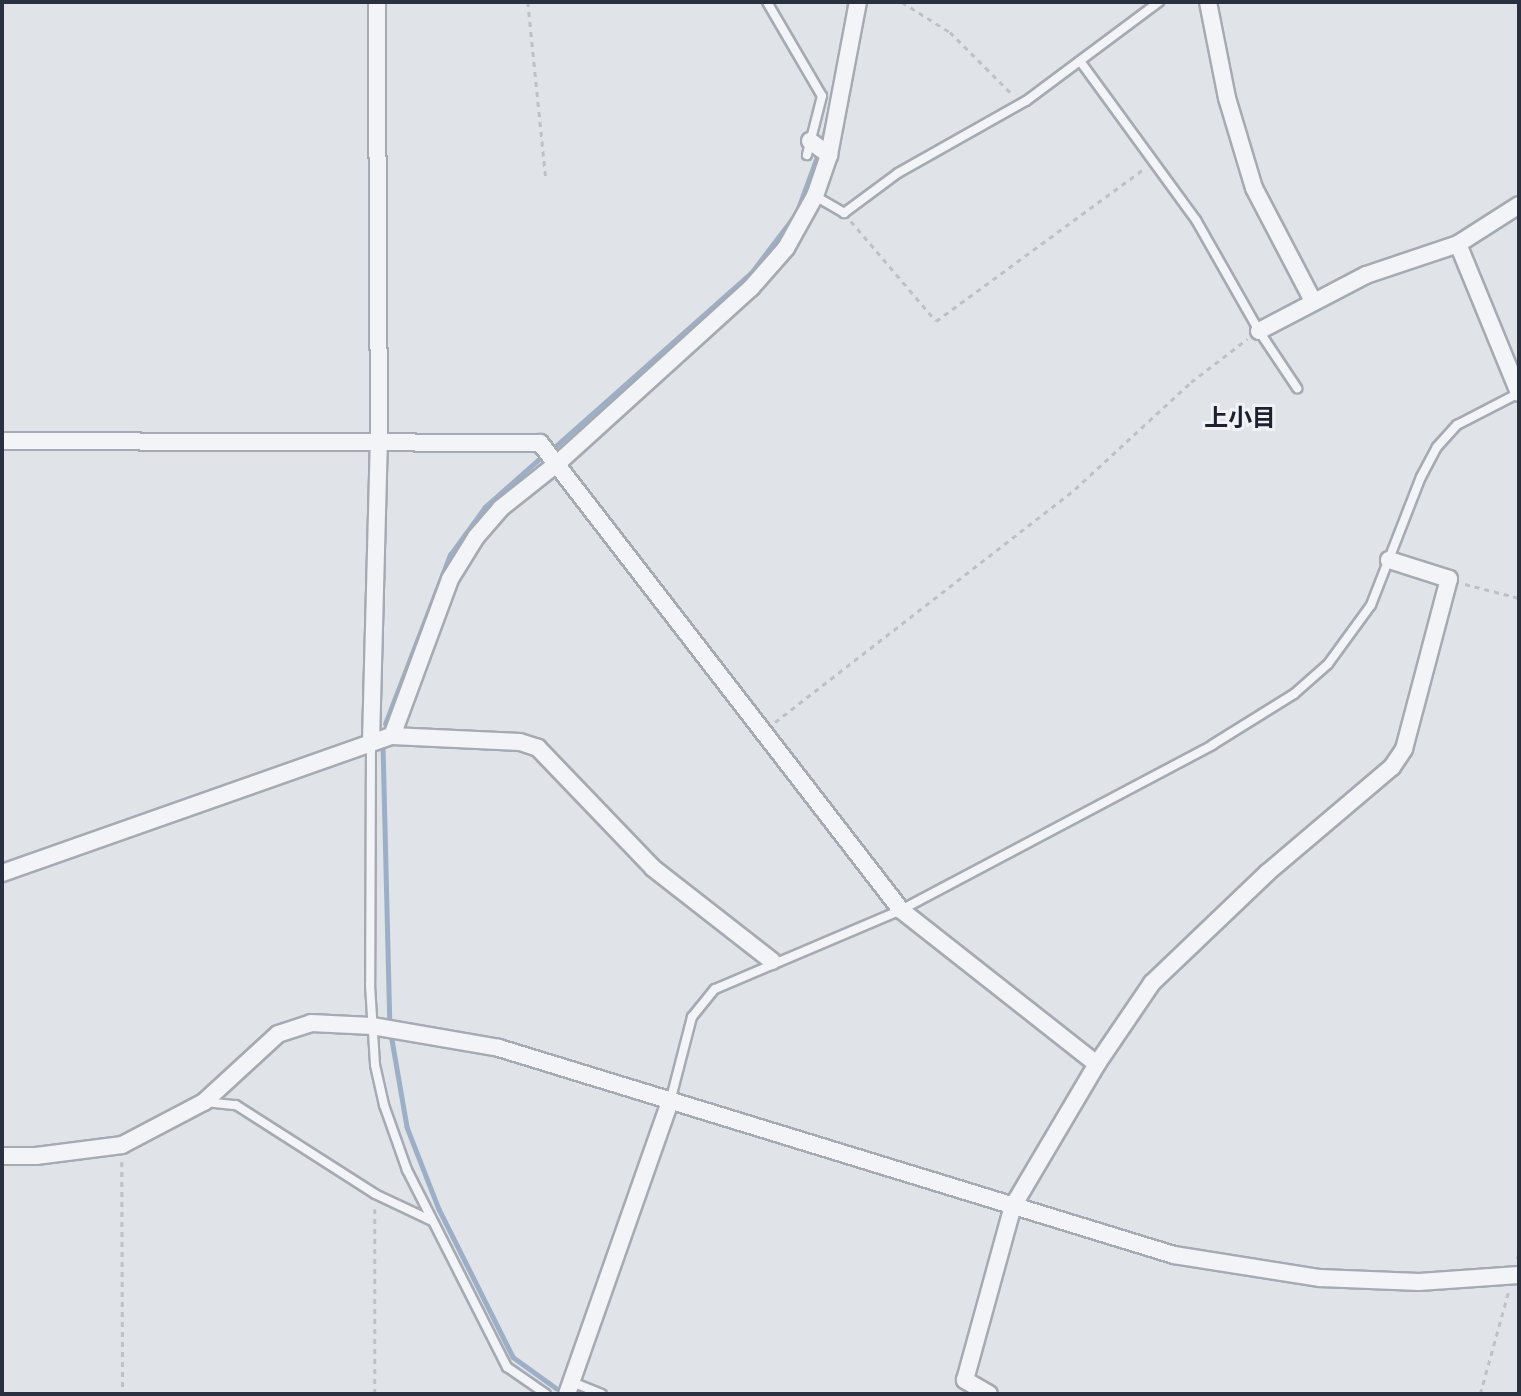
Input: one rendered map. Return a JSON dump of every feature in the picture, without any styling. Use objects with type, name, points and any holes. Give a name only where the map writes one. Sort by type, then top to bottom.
[{"type":"street","points":[[371,742],[379,442],[377,2]]},
{"type":"street","points":[[392,736],[418,659],[457,568],[501,508],[559,462],[751,288],[786,248],[815,195],[829,155],[858,2]]},
{"type":"street","points":[[1208,2],[1227,98],[1254,187],[1313,301]]},
{"type":"street","points":[[808,148],[829,155]]},
{"type":"street","points":[[1259,331],[1366,275],[1458,244],[1519,205]]},
{"type":"street","points":[[1458,244],[1519,393]]},
{"type":"street","points":[[2,441],[540,443],[559,462],[762,732],[901,910],[1097,1064]]},
{"type":"street","points":[[989,1394],[965,1380],[1013,1206],[1097,1064],[1152,983],[1267,873],[1392,767],[1404,749],[1449,579],[1389,560]]},
{"type":"street","points":[[2,873],[392,736],[520,742],[538,748],[653,868],[772,961]]},
{"type":"street","points":[[2,1156],[36,1156],[122,1145],[204,1102],[278,1034],[311,1023],[372,1026],[499,1048],[1174,1255],[1244,1269],[1320,1278],[1419,1282],[1516,1275]]},
{"type":"street","points":[[569,1388],[670,1102]]},
{"type":"lane","points":[[766,2],[822,96],[808,148]]},
{"type":"lane","points":[[815,195],[844,213],[898,173],[1021,104],[1159,2]]},
{"type":"lane","points":[[1080,61],[1196,220],[1259,331],[1297,388]]},
{"type":"lane","points":[[670,1102],[692,1017],[701,1000],[715,989],[772,961],[901,910],[1212,745],[1294,694],[1356,630],[1389,560],[1421,477],[1437,447],[1457,425],[1519,393]]},
{"type":"lane","points":[[371,742],[372,1026],[384,1105],[407,1170],[507,1367],[546,1394]]},
{"type":"lane","points":[[204,1102],[236,1105],[375,1194],[432,1221]]},
{"type":"lane","points":[[569,1388],[602,1394]]},
{"type":"path","points":[[527,2],[546,179]]},
{"type":"path","points":[[902,2],[950,32],[1021,104]]},
{"type":"path","points":[[844,213],[936,321],[1154,162]]},
{"type":"path","points":[[762,732],[1075,489],[1191,382],[1259,331]]},
{"type":"path","points":[[1449,579],[1519,598]]},
{"type":"path","points":[[122,1145],[123,1394]]},
{"type":"path","points":[[375,1194],[375,1394]]},
{"type":"path","points":[[1480,1394],[1516,1275],[1519,1252]]},
{"type":"waterway","points":[[847,18],[849,2]]},
{"type":"waterway","points":[[823,138],[828,119]]},
{"type":"waterway","points":[[556,446],[751,273],[796,214],[817,157]]},
{"type":"waterway","points":[[385,724],[450,555],[485,507],[539,459]]},
{"type":"waterway","points":[[383,745],[390,1026]]},
{"type":"waterway","points":[[391,1034],[407,1127],[439,1209],[513,1357],[556,1388]]},
{"type":"district","name":"上小目","points":[[1240,418]]}]
